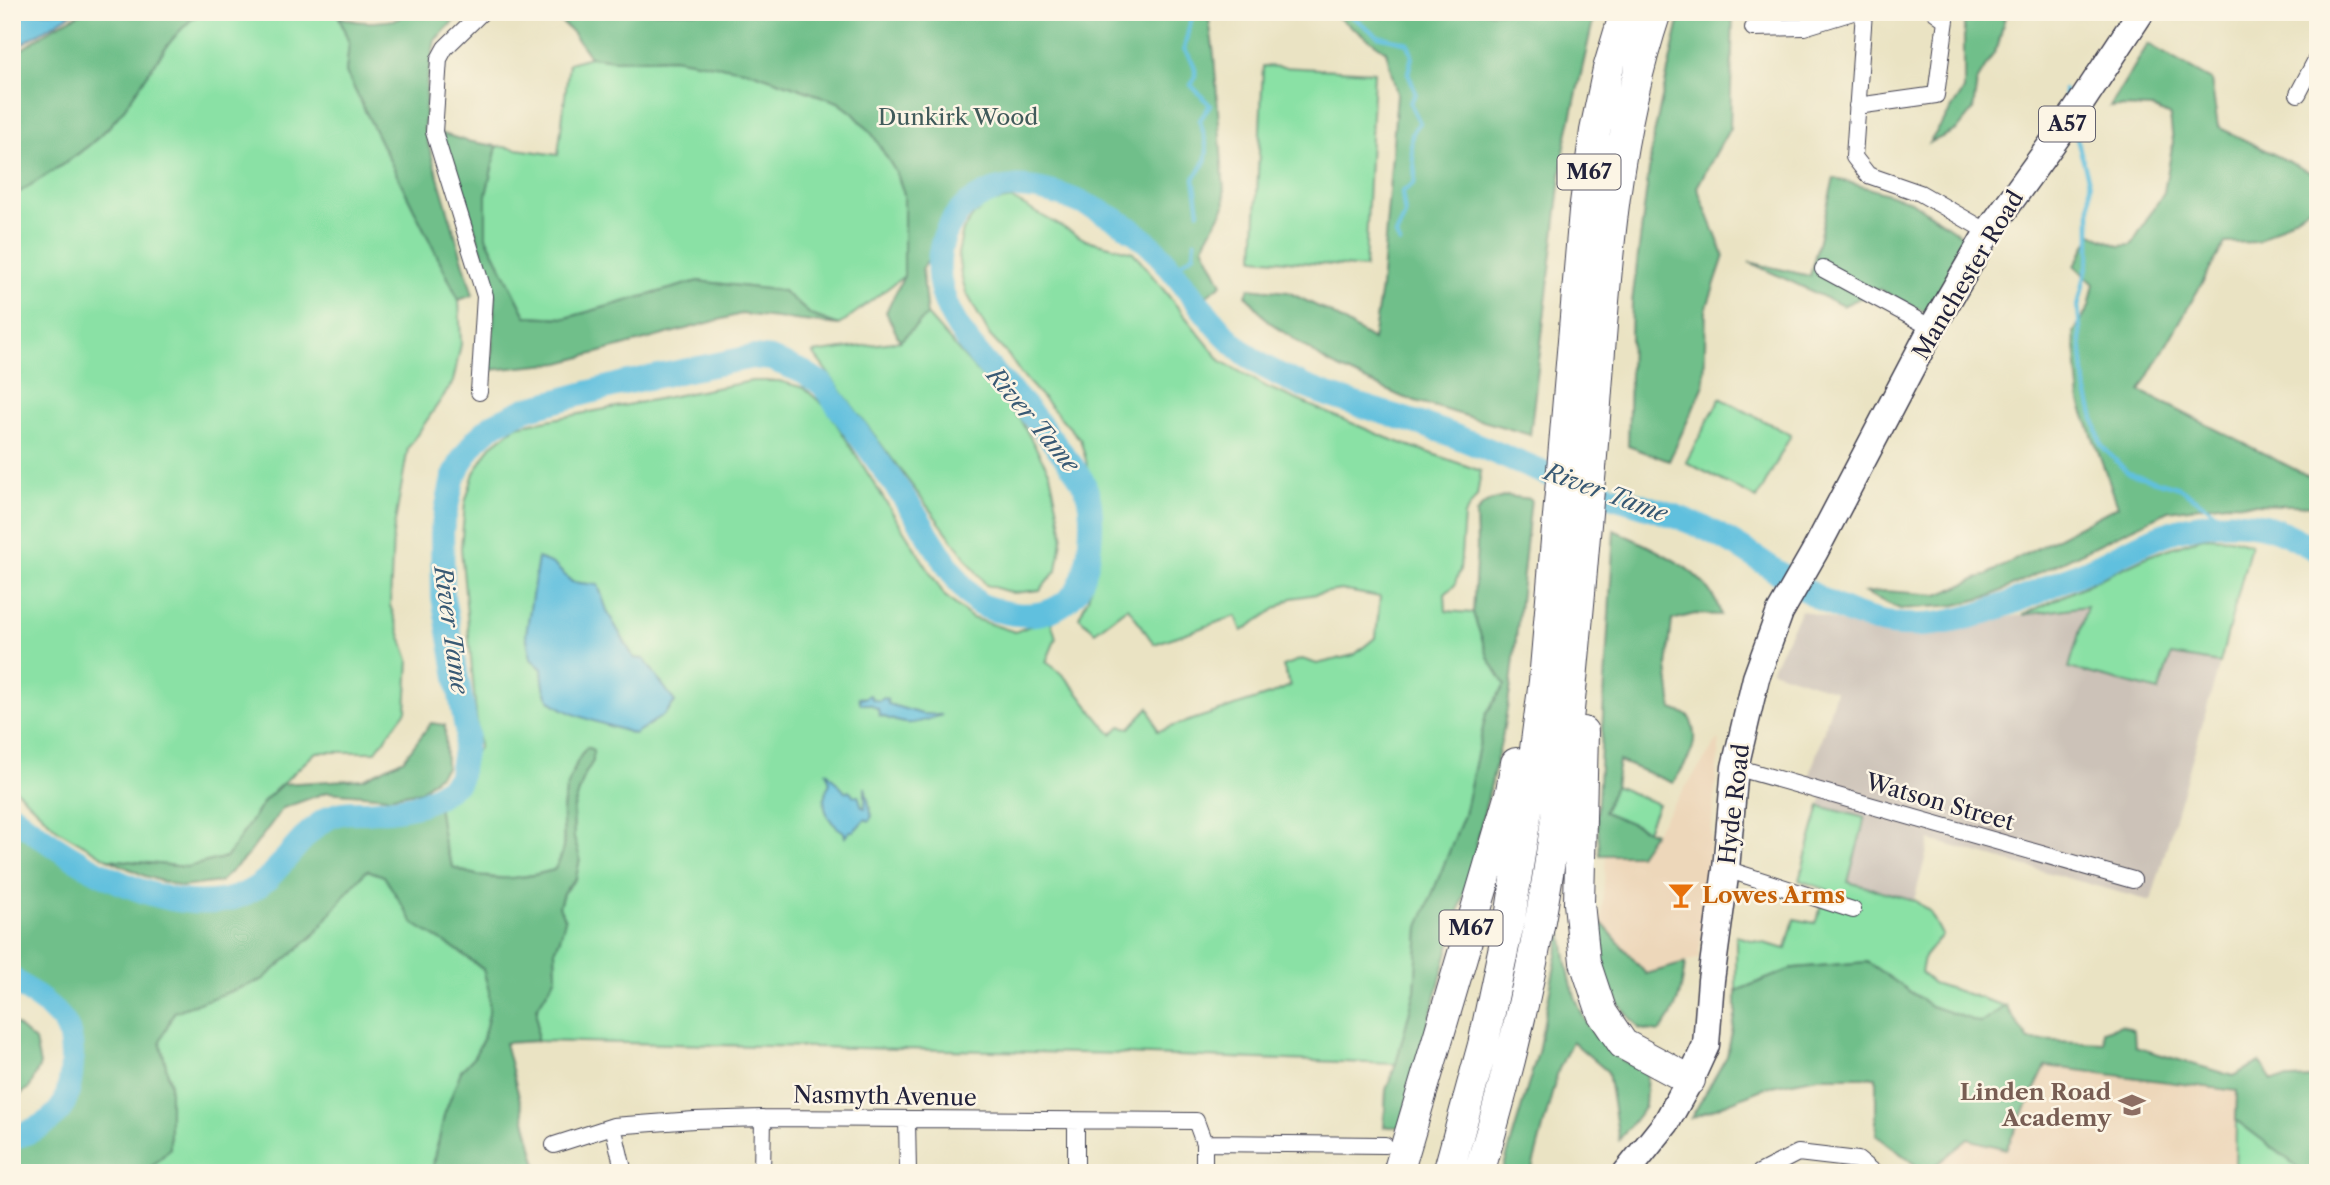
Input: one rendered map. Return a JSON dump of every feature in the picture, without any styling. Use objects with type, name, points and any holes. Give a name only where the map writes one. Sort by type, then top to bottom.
[{"type":"highway","name":"M67","points":[[1479,1173],[1519,1027],[1557,812],[1558,682],[1573,335],[1584,211],[1595,131],[1608,69],[1625,12]]},
{"type":"highway","name":"M67","points":[[1448,1173],[1483,1045],[1510,918],[1528,803],[1558,682],[1603,326],[1613,209],[1625,129],[1656,12]]},
{"type":"highway","name":"M67","points":[[1558,682],[1585,961],[1602,1013],[1623,1044],[1690,1080]]},
{"type":"highway","name":"M67","points":[[1398,1173],[1511,790],[1558,682]]},
{"type":"main road","name":"Manchester Road","points":[[1815,551],[1932,328],[1988,232],[2075,112],[2141,12]]},
{"type":"main road","name":"Hyde Road","points":[[1626,1173],[1666,1123],[1706,1045],[1711,980],[1726,869],[1734,767],[1756,678],[1780,612],[1815,551]]},
{"type":"street","points":[[479,392],[485,296],[434,132],[439,59],[445,48],[482,12]]},
{"type":"street","points":[[1752,28],[1804,27],[1853,12]]},
{"type":"street","points":[[1864,12],[1854,157],[1868,175],[1920,193],[1988,232]]},
{"type":"street","points":[[1857,106],[1936,95],[1946,20],[1935,12]]},
{"type":"street","points":[[2298,94],[2318,56]]},
{"type":"street","points":[[1823,269],[1932,328]]},
{"type":"street","name":"Watson Street","points":[[1734,767],[2133,880]]},
{"type":"street","points":[[1726,869],[1853,910]]},
{"type":"street","points":[[762,1173],[763,1118]]},
{"type":"street","name":"Nasmyth Avenue","points":[[554,1145],[613,1126],[763,1118],[1196,1121],[1204,1143]]},
{"type":"street","points":[[907,1119],[908,1173]]},
{"type":"street","points":[[1076,1121],[1076,1173]]},
{"type":"street","points":[[613,1126],[624,1173]]},
{"type":"street","points":[[1204,1173],[1204,1143],[1385,1145]]},
{"type":"street","points":[[1759,1173],[1798,1153],[1857,1160],[1874,1173]]},
{"type":"shaded area","points":[[2087,606],[2069,667],[2171,655],[2220,663],[2151,901],[1930,840],[1914,900],[1847,882],[1864,818],[1820,806],[1826,784],[1809,778],[1836,691],[1771,670],[1801,610],[1850,625],[1907,637],[1950,631],[2007,617]]},
{"type":"shaded area","points":[[1720,737],[1699,958],[1646,974],[1601,922],[1606,856],[1639,855]]},
{"type":"shaded area","name":"Linden Road Academy","points":[[2046,1066],[2237,1091],[2235,1173],[1926,1173],[1968,1139],[2006,1148]]},
{"type":"green space","points":[[83,12],[201,12],[175,36],[126,106],[104,132],[66,162],[12,197],[12,56],[54,27]]},
{"type":"green space","points":[[201,12],[337,12],[349,43],[346,72],[459,300],[461,344],[453,382],[408,448],[393,534],[390,605],[409,660],[406,711],[375,752],[316,752],[265,800],[227,857],[187,867],[108,859],[58,830],[12,786],[12,197],[66,162],[104,132],[126,106],[175,36]]},
{"type":"green space","points":[[404,12],[463,12],[435,40],[427,82],[424,130],[473,295],[459,300],[346,72],[349,43],[339,16],[354,21],[376,22],[399,19]]},
{"type":"green space","name":"Dunkirk Wood","points":[[550,12],[1208,12],[1214,55],[1225,206],[1203,246],[1222,284],[1197,302],[1149,244],[1111,217],[1062,196],[1036,190],[1011,188],[988,192],[968,202],[960,210],[922,268],[927,315],[900,341],[886,312],[904,276],[904,194],[897,174],[873,135],[853,113],[838,102],[749,71],[673,58],[615,60],[590,57],[572,32]]},
{"type":"green space","points":[[1330,12],[1595,12],[1565,145],[1530,435],[1402,397],[1328,363],[1268,321],[1246,295],[1249,288],[1288,292],[1327,311],[1373,340],[1381,287],[1397,94],[1386,51]]},
{"type":"green space","points":[[1681,12],[1733,12],[1730,128],[1697,187],[1724,256],[1706,310],[1704,385],[1669,461],[1628,446],[1632,302],[1653,139]]},
{"type":"green space","points":[[1964,12],[2006,12],[1998,46],[1977,81],[1973,110],[1957,130],[1929,143],[1964,90]]},
{"type":"green space","points":[[2148,44],[2211,80],[2218,127],[2318,176],[2318,205],[2313,205],[2257,242],[2225,243],[2140,391],[2318,481],[2318,506],[2226,503],[2168,511],[1991,596],[1956,605],[1900,609],[1865,593],[1885,591],[1938,595],[1982,577],[2118,506],[2080,402],[2074,333],[2089,307],[2094,284],[2075,266],[2092,234],[2119,246],[2131,245],[2164,192],[2173,142],[2170,116],[2153,108],[2110,107]]},
{"type":"green space","points":[[590,57],[615,60],[673,58],[749,71],[838,102],[853,113],[873,135],[897,174],[904,194],[904,276],[839,325],[811,315],[783,291],[698,281],[566,318],[526,316],[486,237],[486,195],[497,146],[558,155],[569,63]]},
{"type":"green space","points":[[1263,66],[1374,72],[1365,268],[1254,258]]},
{"type":"green space","points":[[440,133],[497,146],[486,195],[486,237],[526,316],[566,318],[698,281],[783,291],[811,315],[839,325],[741,314],[560,363],[491,370],[495,297],[459,175]]},
{"type":"green space","points":[[1834,178],[1911,201],[1970,241],[1928,314],[1879,289],[1843,306],[1749,262],[1810,276]]},
{"type":"green space","points":[[1012,199],[1086,240],[1133,252],[1221,361],[1269,388],[1387,438],[1481,471],[1477,496],[1464,515],[1460,570],[1454,586],[1445,594],[1446,611],[1473,613],[1489,659],[1505,685],[1486,715],[1464,815],[1419,927],[1415,991],[1396,1064],[1123,1054],[537,1041],[537,1008],[556,977],[555,950],[560,939],[559,907],[563,893],[576,878],[580,858],[574,838],[573,810],[585,774],[593,761],[582,753],[569,782],[563,810],[562,852],[554,870],[514,878],[483,879],[453,867],[444,844],[437,799],[459,780],[462,764],[479,748],[461,548],[465,503],[474,473],[491,446],[517,426],[752,381],[779,381],[804,388],[826,407],[945,596],[972,618],[1015,632],[1050,618],[1056,638],[1046,662],[1065,678],[1112,734],[1120,726],[1130,728],[1149,707],[1158,731],[1272,694],[1290,686],[1283,666],[1302,659],[1317,664],[1354,655],[1376,637],[1380,597],[1341,590],[1292,598],[1242,631],[1236,616],[1154,644],[1128,607],[1095,632],[1079,617],[1088,598],[1093,577],[1097,527],[1080,439],[990,336],[966,292],[961,275],[958,254],[963,230],[974,215],[988,203]]},
{"type":"green space","points":[[927,315],[1021,421],[1050,473],[1063,534],[1057,570],[1040,590],[1013,593],[986,585],[813,353],[900,341]]},
{"type":"green space","points":[[1720,398],[1791,435],[1757,499],[1686,462]]},
{"type":"green space","points":[[1507,496],[1531,499],[1511,685],[1502,738],[1470,871],[1400,1127],[1384,1127],[1386,1090],[1396,1064],[1415,991],[1419,927],[1464,815],[1486,714],[1505,685],[1489,659],[1473,613],[1476,514],[1483,505]]},
{"type":"green space","points":[[1614,530],[1662,553],[1692,573],[1715,599],[1721,615],[1695,614],[1672,620],[1667,667],[1672,709],[1688,715],[1694,734],[1692,750],[1673,783],[1619,761],[1615,786],[1604,812],[1654,833],[1639,855],[1600,855],[1597,816]]},
{"type":"green space","points":[[2203,537],[2230,538],[2251,544],[2220,663],[2171,655],[2159,691],[2069,668],[2087,606],[2023,615],[2148,556]]},
{"type":"green space","points":[[431,723],[445,725],[446,768],[421,791],[387,797],[327,792],[283,808],[248,855],[220,882],[181,887],[145,876],[108,859],[187,867],[227,857],[265,800],[282,784],[363,779],[404,759]]},
{"type":"green space","points":[[587,747],[593,750],[593,761],[585,774],[573,810],[574,838],[580,858],[576,878],[563,893],[559,907],[565,920],[555,950],[556,977],[537,1008],[537,1041],[505,1043],[539,1173],[488,1173],[488,1168],[474,1165],[460,1169],[462,1173],[432,1173],[444,1115],[461,1071],[474,1057],[483,1039],[489,1014],[489,991],[483,969],[414,924],[384,876],[367,870],[315,934],[262,980],[174,1012],[160,1041],[170,1083],[170,1149],[145,1173],[12,1173],[12,1138],[44,1124],[59,1111],[71,1079],[72,1053],[63,1021],[12,979],[12,815],[67,854],[100,873],[136,889],[172,899],[206,902],[239,896],[267,879],[309,833],[328,818],[353,811],[410,807],[437,799],[444,844],[453,867],[479,876],[515,878],[554,870],[559,862],[564,842],[565,796],[574,769]]},
{"type":"green space","points":[[1615,786],[1658,804],[1647,830],[1604,812]]},
{"type":"green space","points":[[1820,806],[1865,818],[1848,882],[1914,900],[1930,912],[1942,935],[1924,957],[1921,973],[1933,983],[2005,1006],[1982,1024],[1931,1006],[1867,962],[1794,968],[1736,991],[1736,936],[1786,949],[1794,919],[1815,923],[1828,890],[1799,880]]},
{"type":"green space","points":[[367,870],[384,876],[457,950],[483,969],[489,991],[489,1014],[483,1039],[474,1057],[461,1071],[435,1152],[432,1173],[145,1173],[170,1083],[160,1041],[174,1012],[208,998],[348,891]]},
{"type":"green space","points":[[1601,922],[1646,974],[1685,963],[1678,1000],[1671,1016],[1659,1032],[1640,1029],[1620,1006],[1598,965]]},
{"type":"green space","points":[[1562,929],[1571,981],[1582,1014],[1601,1043],[1614,1055],[1647,1073],[1645,1106],[1619,1140],[1608,1072],[1572,1041],[1558,1071],[1531,1173],[1502,1173],[1538,1052]]},
{"type":"green space","points":[[1867,962],[1931,1006],[1981,1023],[2005,1006],[2029,1040],[2104,1043],[2103,1031],[2121,1025],[2134,1031],[2135,1047],[2233,1076],[2260,1062],[2272,1080],[2318,1080],[2318,1173],[2306,1173],[2236,1120],[2237,1091],[2046,1066],[2006,1149],[1968,1139],[1926,1173],[1876,1135],[1876,1077],[1818,1077],[1767,1087],[1691,1118],[1727,1056],[1736,1013],[1736,991],[1794,968]]},
{"type":"green space","points":[[12,1021],[35,1041],[40,1065],[30,1087],[12,1101]]},
{"type":"green space","points":[[2236,1120],[2306,1173],[2235,1173]]},
{"type":"water","points":[[28,12],[74,12],[12,50],[12,21]]},
{"type":"water","points":[[538,558],[553,564],[572,582],[598,585],[608,613],[634,658],[644,659],[675,702],[664,715],[634,734],[579,716],[551,701],[545,690],[542,669],[531,659],[526,634]]},
{"type":"water","points":[[870,695],[872,699],[879,701],[884,698],[888,704],[922,714],[942,715],[916,723],[904,723],[879,715],[878,709],[870,704],[861,704],[859,697]]},
{"type":"water","points":[[826,771],[845,792],[858,795],[862,807],[865,808],[865,787],[872,816],[869,821],[865,819],[845,837],[844,832],[837,828],[826,811],[825,797],[830,783]]},
{"type":"waterway","points":[[1193,12],[1184,49],[1193,62],[1195,71],[1191,85],[1210,105],[1200,120],[1207,150],[1206,157],[1194,178],[1199,212]]},
{"type":"waterway","points":[[1346,12],[1378,36],[1408,43],[1412,56],[1408,73],[1416,93],[1410,103],[1420,123],[1414,130],[1411,144],[1414,183],[1402,192],[1405,215],[1396,235],[1400,243]]},
{"type":"waterway","points":[[2064,90],[2067,103]]},
{"type":"waterway","points":[[2075,132],[2090,185],[2090,253],[2078,307],[2085,385],[2101,445],[2128,473],[2180,488],[2230,523]]},
{"type":"waterway","name":"River Tame","points":[[12,815],[67,854],[100,873],[170,899],[205,902],[237,897],[266,880],[316,826],[335,815],[406,808],[436,797],[459,780],[467,734],[443,597],[442,529],[453,479],[476,440],[494,424],[526,409],[624,383],[752,357],[771,359],[803,372],[822,384],[906,500],[954,575],[978,603],[999,611],[1019,614],[1040,613],[1058,607],[1074,594],[1080,585],[1088,559],[1091,515],[1085,487],[1037,421],[980,358],[950,313],[941,289],[939,264],[944,237],[952,221],[963,208],[976,199],[1009,187],[1036,189],[1061,195],[1098,210],[1132,230],[1166,262],[1231,341],[1263,366],[1282,376],[1322,393],[1446,433],[1560,479],[1702,527],[1829,603],[1876,621],[1922,625],[1968,618],[2034,593],[2161,536],[2214,523],[2253,524],[2270,528],[2318,551]]},
{"type":"waterway","points":[[1172,270],[1194,254],[1195,241]]},
{"type":"waterway","name":"River Tame","points":[[12,979],[63,1021],[72,1053],[71,1079],[59,1111],[44,1124],[12,1138]]},
{"type":"place","name":"Lowes Arms","points":[[1681,895]]},
{"type":"place","name":"Linden Road Academy","points":[[2132,1105]]}]
